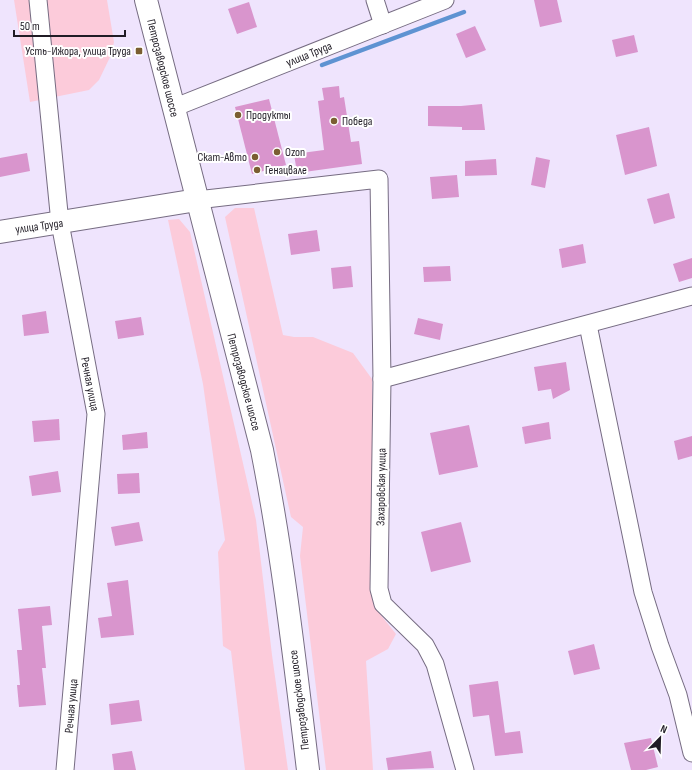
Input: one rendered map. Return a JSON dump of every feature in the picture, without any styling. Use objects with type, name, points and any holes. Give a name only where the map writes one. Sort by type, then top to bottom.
[{"type":"main road","name":"Петрозаводское шоссе","points":[[146,0],[262,450],[274,510],[308,770]]},
{"type":"main road","name":"улица Труда","points":[[0,232],[197,200]]},
{"type":"street","name":"Речная улица","points":[[38,0],[60,223],[96,414],[65,770]]},
{"type":"street","points":[[375,0],[383,25]]},
{"type":"street","name":"улица Труда","points":[[173,108],[445,0]]},
{"type":"street","name":"Захаровская улица","points":[[197,200],[379,178],[382,379],[380,589],[383,604],[425,645],[435,664],[465,770]]},
{"type":"street","points":[[382,379],[692,296]]},
{"type":"street","points":[[588,325],[643,592],[660,646],[678,695],[692,753]]},
{"type":"shaded area","points":[[14,0],[107,0],[114,42],[111,55],[99,80],[89,90],[30,102]]},
{"type":"shaded area","points":[[235,208],[254,208],[283,335],[294,337],[313,337],[353,353],[372,379],[374,593],[380,614],[396,634],[388,649],[366,661],[373,770],[326,770],[300,556],[303,527],[291,517],[225,217]]},
{"type":"shaded area","points":[[179,219],[190,232],[256,520],[272,655],[288,770],[245,770],[231,651],[223,646],[218,552],[225,540],[203,384],[168,220]]},
{"type":"building","points":[[534,0],[557,0],[562,22],[540,27]]},
{"type":"building","points":[[249,2],[257,27],[237,34],[228,9]]},
{"type":"building","points":[[475,26],[486,50],[466,58],[456,34]]},
{"type":"building","points":[[634,35],[638,52],[616,57],[612,40]]},
{"type":"building","name":"Победа","points":[[339,86],[340,98],[344,97],[351,142],[359,141],[362,164],[297,173],[294,154],[324,150],[318,101],[324,100],[322,88]]},
{"type":"building","points":[[269,99],[286,165],[252,174],[235,107]]},
{"type":"building","points":[[482,104],[485,130],[462,130],[462,127],[428,126],[428,106],[461,106]]},
{"type":"building","points":[[649,127],[657,166],[625,175],[616,135]]},
{"type":"building","points":[[27,153],[30,171],[0,177],[0,158]]},
{"type":"building","points":[[536,157],[550,160],[545,188],[531,185]]},
{"type":"building","points":[[496,159],[497,175],[465,176],[465,161]]},
{"type":"building","points":[[457,175],[459,197],[432,199],[430,177]]},
{"type":"building","points":[[669,193],[675,218],[654,224],[647,199]]},
{"type":"building","points":[[317,230],[320,251],[291,255],[288,234]]},
{"type":"building","points":[[583,244],[586,263],[562,268],[559,249]]},
{"type":"building","points":[[692,258],[692,278],[679,282],[673,264]]},
{"type":"building","points":[[351,266],[353,287],[333,289],[331,268]]},
{"type":"building","points":[[450,266],[451,281],[424,282],[423,267]]},
{"type":"building","points":[[46,311],[49,333],[24,336],[22,315]]},
{"type":"building","points":[[141,317],[144,335],[118,339],[115,321]]},
{"type":"building","points":[[418,318],[443,324],[440,340],[414,334]]},
{"type":"building","points":[[566,362],[570,390],[553,399],[551,389],[538,391],[534,367]]},
{"type":"building","points":[[59,419],[60,440],[34,442],[32,421]]},
{"type":"building","points":[[549,422],[551,439],[525,444],[522,427]]},
{"type":"building","points":[[469,425],[478,467],[439,475],[430,433]]},
{"type":"building","points":[[147,432],[148,448],[123,450],[122,435]]},
{"type":"building","points":[[692,436],[692,456],[678,460],[674,441]]},
{"type":"building","points":[[58,471],[61,492],[32,496],[29,476]]},
{"type":"building","points":[[139,473],[140,493],[118,494],[117,474]]},
{"type":"building","points":[[139,522],[143,541],[115,546],[111,527]]},
{"type":"building","points":[[461,522],[471,562],[431,572],[421,532]]},
{"type":"building","points":[[128,580],[134,635],[101,638],[98,618],[112,616],[107,583]]},
{"type":"building","points":[[50,606],[52,625],[42,626],[46,668],[42,668],[46,705],[19,707],[17,685],[20,685],[17,650],[22,650],[18,609]]},
{"type":"building","points":[[594,644],[600,669],[574,675],[568,651]]},
{"type":"building","points":[[498,681],[505,733],[520,731],[523,753],[495,756],[489,715],[473,717],[469,685]]},
{"type":"building","points":[[139,700],[142,721],[111,725],[109,704]]},
{"type":"building","points":[[651,738],[658,767],[646,770],[631,770],[624,743]]},
{"type":"building","points":[[132,751],[136,770],[114,770],[112,754]]},
{"type":"building","points":[[431,751],[434,768],[388,770],[386,758]]},
{"type":"waterway","points":[[322,65],[464,12]]},
{"type":"place","name":"Усть-Ижора, улица Труда","points":[[139,51]]},
{"type":"place","name":"Продукты","points":[[238,115]]},
{"type":"place","name":"Победа","points":[[334,121]]},
{"type":"place","name":"Ozon","points":[[277,152]]},
{"type":"place","name":"Скат-Авто","points":[[255,157]]},
{"type":"place","name":"Генацвале","points":[[257,170]]}]
